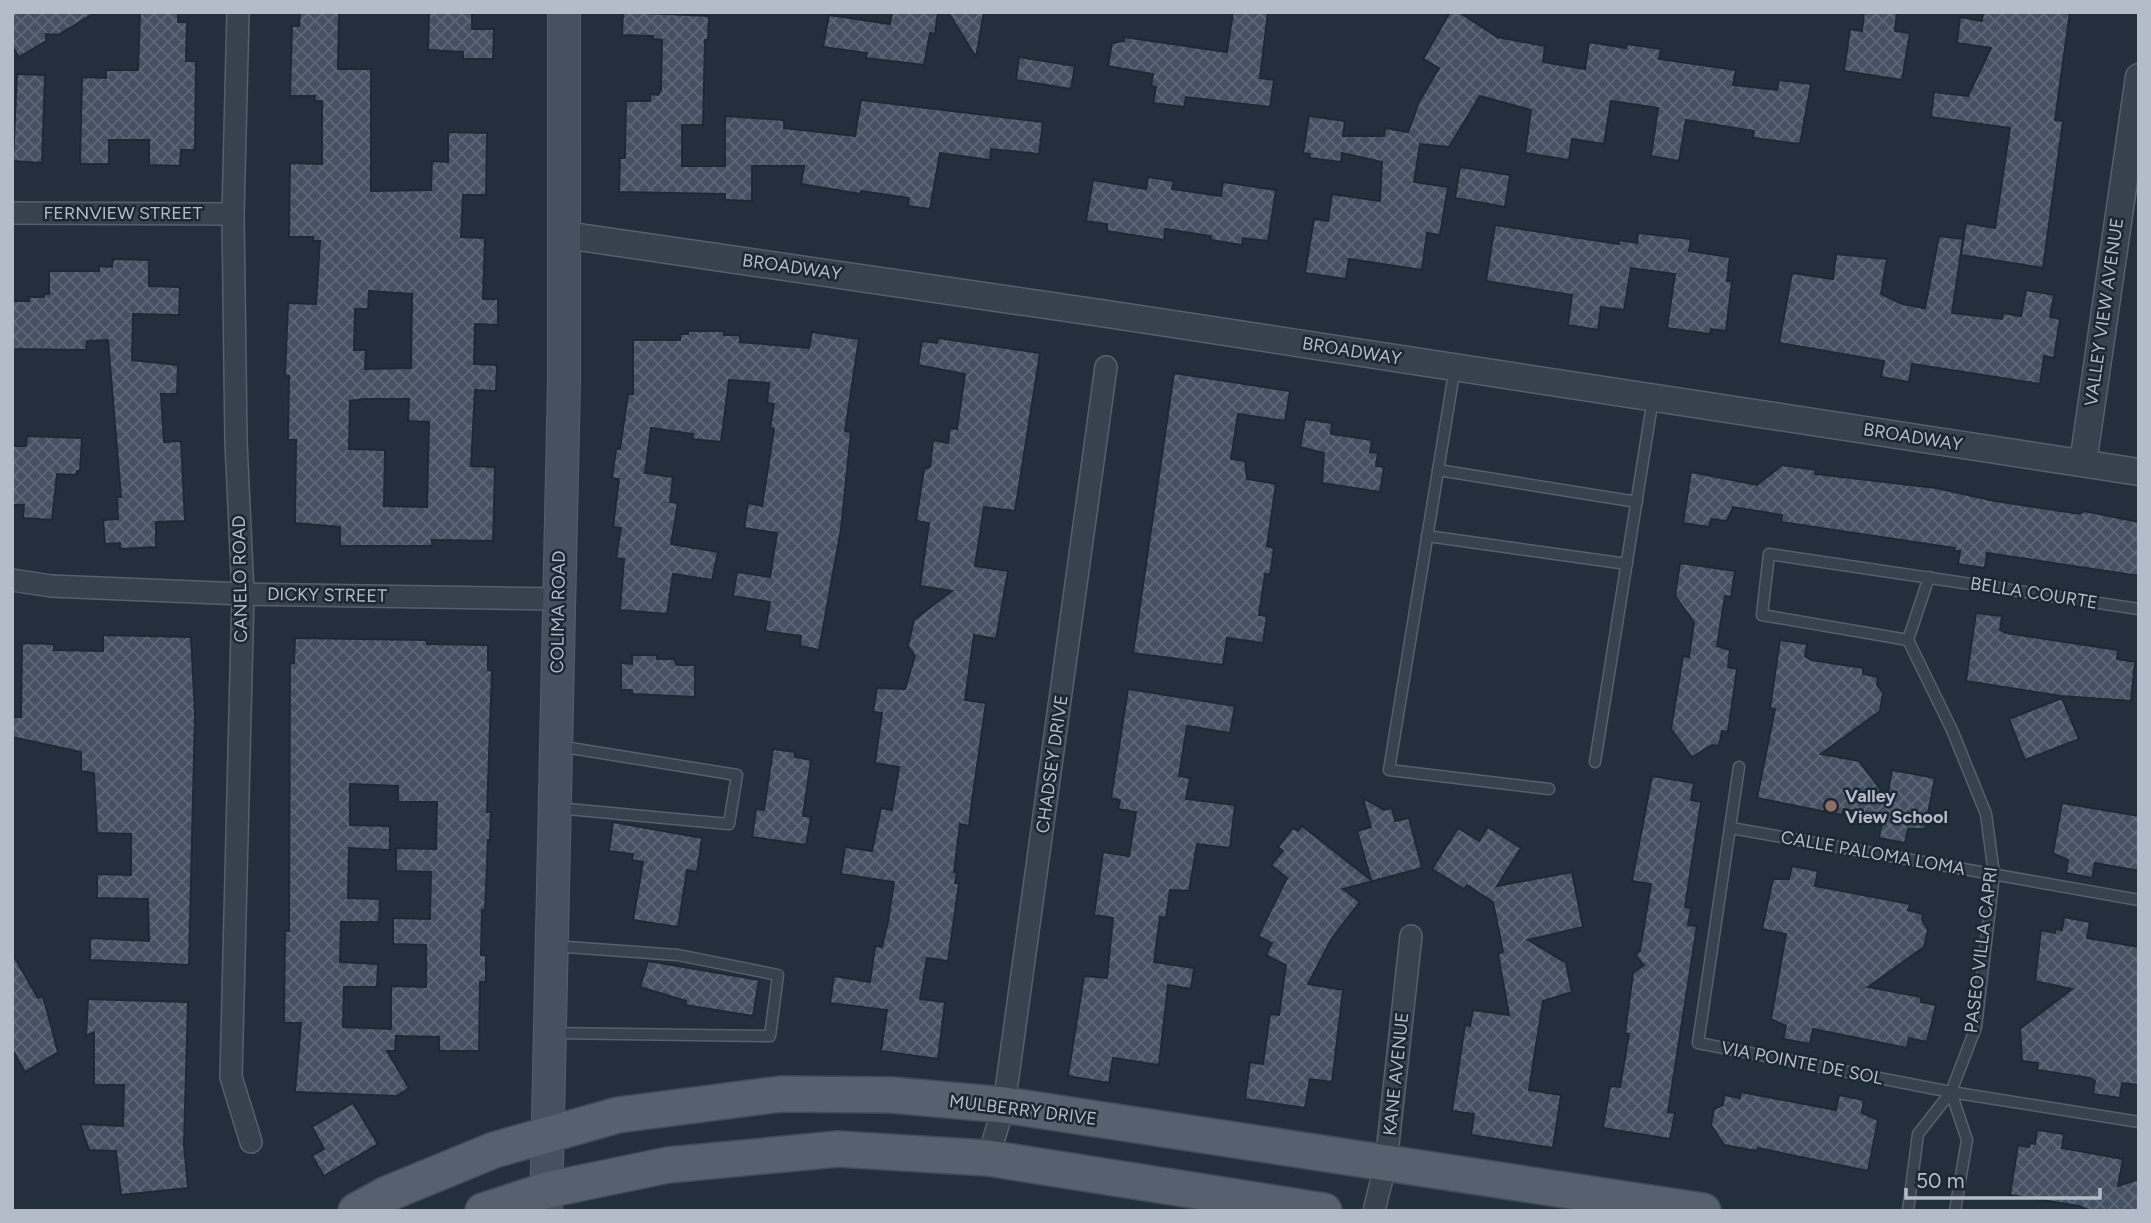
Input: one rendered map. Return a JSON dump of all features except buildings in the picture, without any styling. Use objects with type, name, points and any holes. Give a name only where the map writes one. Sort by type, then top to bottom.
[{"type":"main road","name":"COLIMA ROAD","points":[[547,1201],[565,234],[564,12]]},
{"type":"main road","name":"MULBERRY DRIVE","points":[[356,1211],[387,1194],[494,1150],[618,1115],[781,1094],[892,1095],[1004,1105],[1703,1211]]},
{"type":"main road","points":[[483,1211],[547,1201],[668,1165],[838,1149],[988,1158],[1324,1211]]},
{"type":"street","name":"CANELO ROAD","points":[[239,12],[233,214],[236,442],[243,594],[231,1077],[251,1142]]},
{"type":"street","name":"VALLEY VIEW AVENUE","points":[[2082,463],[2139,77]]},
{"type":"street","name":"FERNVIEW STREET","points":[[12,213],[233,214]]},
{"type":"street","name":"BROADWAY","points":[[565,234],[2139,472]]},
{"type":"street","name":"CHADSEY DRIVE","points":[[988,1158],[1004,1105],[1106,367]]},
{"type":"street","name":"DICKY STREET","points":[[12,580],[51,586],[243,594],[558,599]]},
{"type":"street","name":"KANE AVENUE","points":[[1374,1211],[1386,1162],[1412,936]]},
{"type":"lane","points":[[1455,367],[1389,770],[1549,789]]},
{"type":"lane","points":[[1595,762],[1653,398]]},
{"type":"lane","points":[[1438,470],[1637,502]]},
{"type":"lane","points":[[1427,536],[1627,564]]},
{"type":"lane","name":"BELLA COURTE","points":[[1908,639],[1762,615],[1769,554],[2139,609]]},
{"type":"lane","points":[[1908,639],[1929,578]]},
{"type":"lane","name":"PASEO VILLA CAPRI","points":[[1908,639],[1952,730],[1986,814],[1994,874],[1976,1027],[1951,1092],[1918,1134],[1908,1211]]},
{"type":"lane","points":[[554,807],[730,824],[737,775],[555,746]]},
{"type":"lane","name":"VIA POINTE DE SOL","points":[[1739,767],[1698,1043],[1951,1092],[2139,1122]]},
{"type":"lane","name":"CALLE PALOMA LOMA","points":[[1731,828],[2139,900]]},
{"type":"lane","points":[[549,1033],[770,1036],[778,975],[678,955],[551,946]]},
{"type":"lane","points":[[1951,1092],[1967,1140],[1955,1211]]},
{"type":"place","name":"Valley View School","points":[[1831,806]]}]
